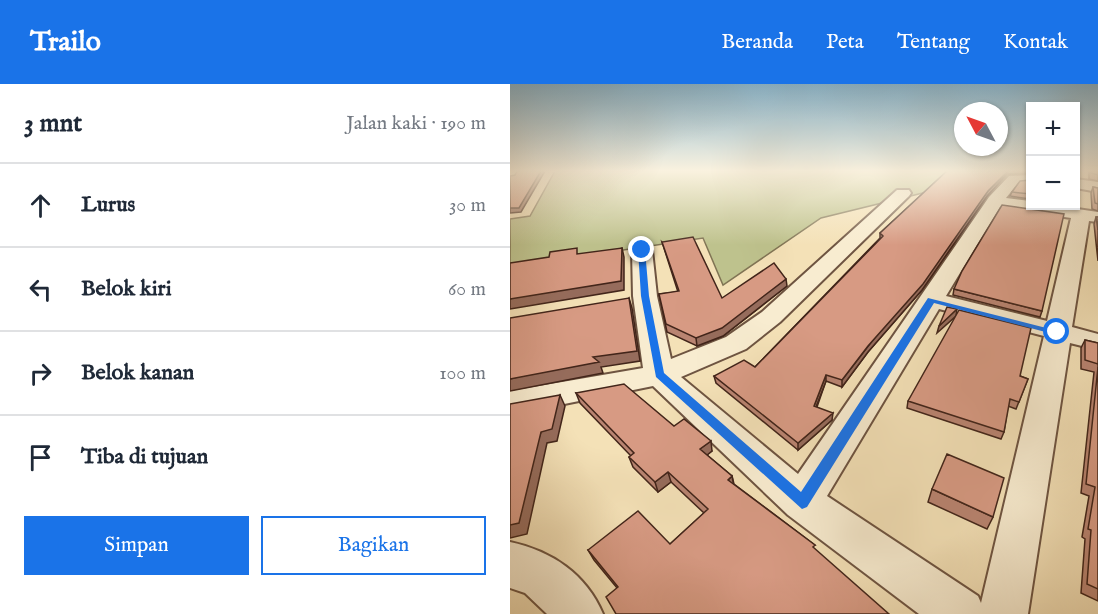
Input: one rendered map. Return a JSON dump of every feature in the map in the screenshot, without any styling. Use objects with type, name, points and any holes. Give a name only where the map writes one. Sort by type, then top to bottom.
[{"type":"street","points":[[510,403],[659,375],[736,343],[762,323],[901,196]]},
{"type":"street","points":[[802,502],[1000,196]]},
{"type":"street","points":[[995,201],[1085,205],[1057,332],[1003,614]]},
{"type":"street","points":[[642,250],[634,298],[659,375],[802,502],[960,614]]},
{"type":"street","points":[[931,300],[1098,342]]},
{"type":"street","points":[[510,565],[530,568],[552,581],[578,614]]},
{"type":"green space","points":[[541,196],[912,196],[821,218],[723,285],[703,238],[510,267],[510,219],[530,216]]},
{"type":"building","points":[[510,196],[526,196],[519,208],[510,208]]},
{"type":"building","points":[[920,196],[985,196],[923,284],[868,346],[842,380],[826,375],[814,406],[833,413],[798,443],[714,376],[744,360],[755,367],[883,236],[880,233]]},
{"type":"building","points":[[1094,196],[1098,196],[1098,204],[1095,203]]},
{"type":"building","points":[[1002,205],[1064,214],[1042,311],[954,289],[962,271]]},
{"type":"building","points":[[693,237],[722,298],[774,263],[786,279],[722,328],[696,338],[666,324],[659,294],[679,291],[662,242]]},
{"type":"building","points":[[577,248],[577,254],[622,248],[621,281],[510,299],[510,263],[549,257],[550,252]]},
{"type":"building","points":[[629,298],[637,351],[593,357],[599,362],[510,379],[510,318]]},
{"type":"building","points":[[947,307],[957,309],[939,326]]},
{"type":"building","points":[[959,310],[1031,328],[1020,376],[1028,379],[1019,402],[1010,399],[1004,432],[908,401]]},
{"type":"building","points":[[1085,340],[1098,343],[1098,364],[1085,360]]},
{"type":"building","points":[[1098,367],[1098,589],[1087,584],[1091,530],[1088,529],[1095,487],[1086,484]]},
{"type":"building","points":[[624,384],[674,426],[684,419],[711,441],[700,449],[732,476],[728,480],[815,545],[813,547],[889,614],[616,614],[606,597],[618,587],[588,550],[638,511],[670,544],[708,509],[668,472],[655,482],[629,457],[634,453],[576,393]]},
{"type":"building","points":[[560,395],[552,429],[541,432],[519,523],[510,525],[510,404]]},
{"type":"building","points":[[947,454],[1004,478],[993,517],[932,489]]},
{"type":"route","points":[[642,250],[645,296],[659,375],[802,502],[931,300],[1057,332]]}]
